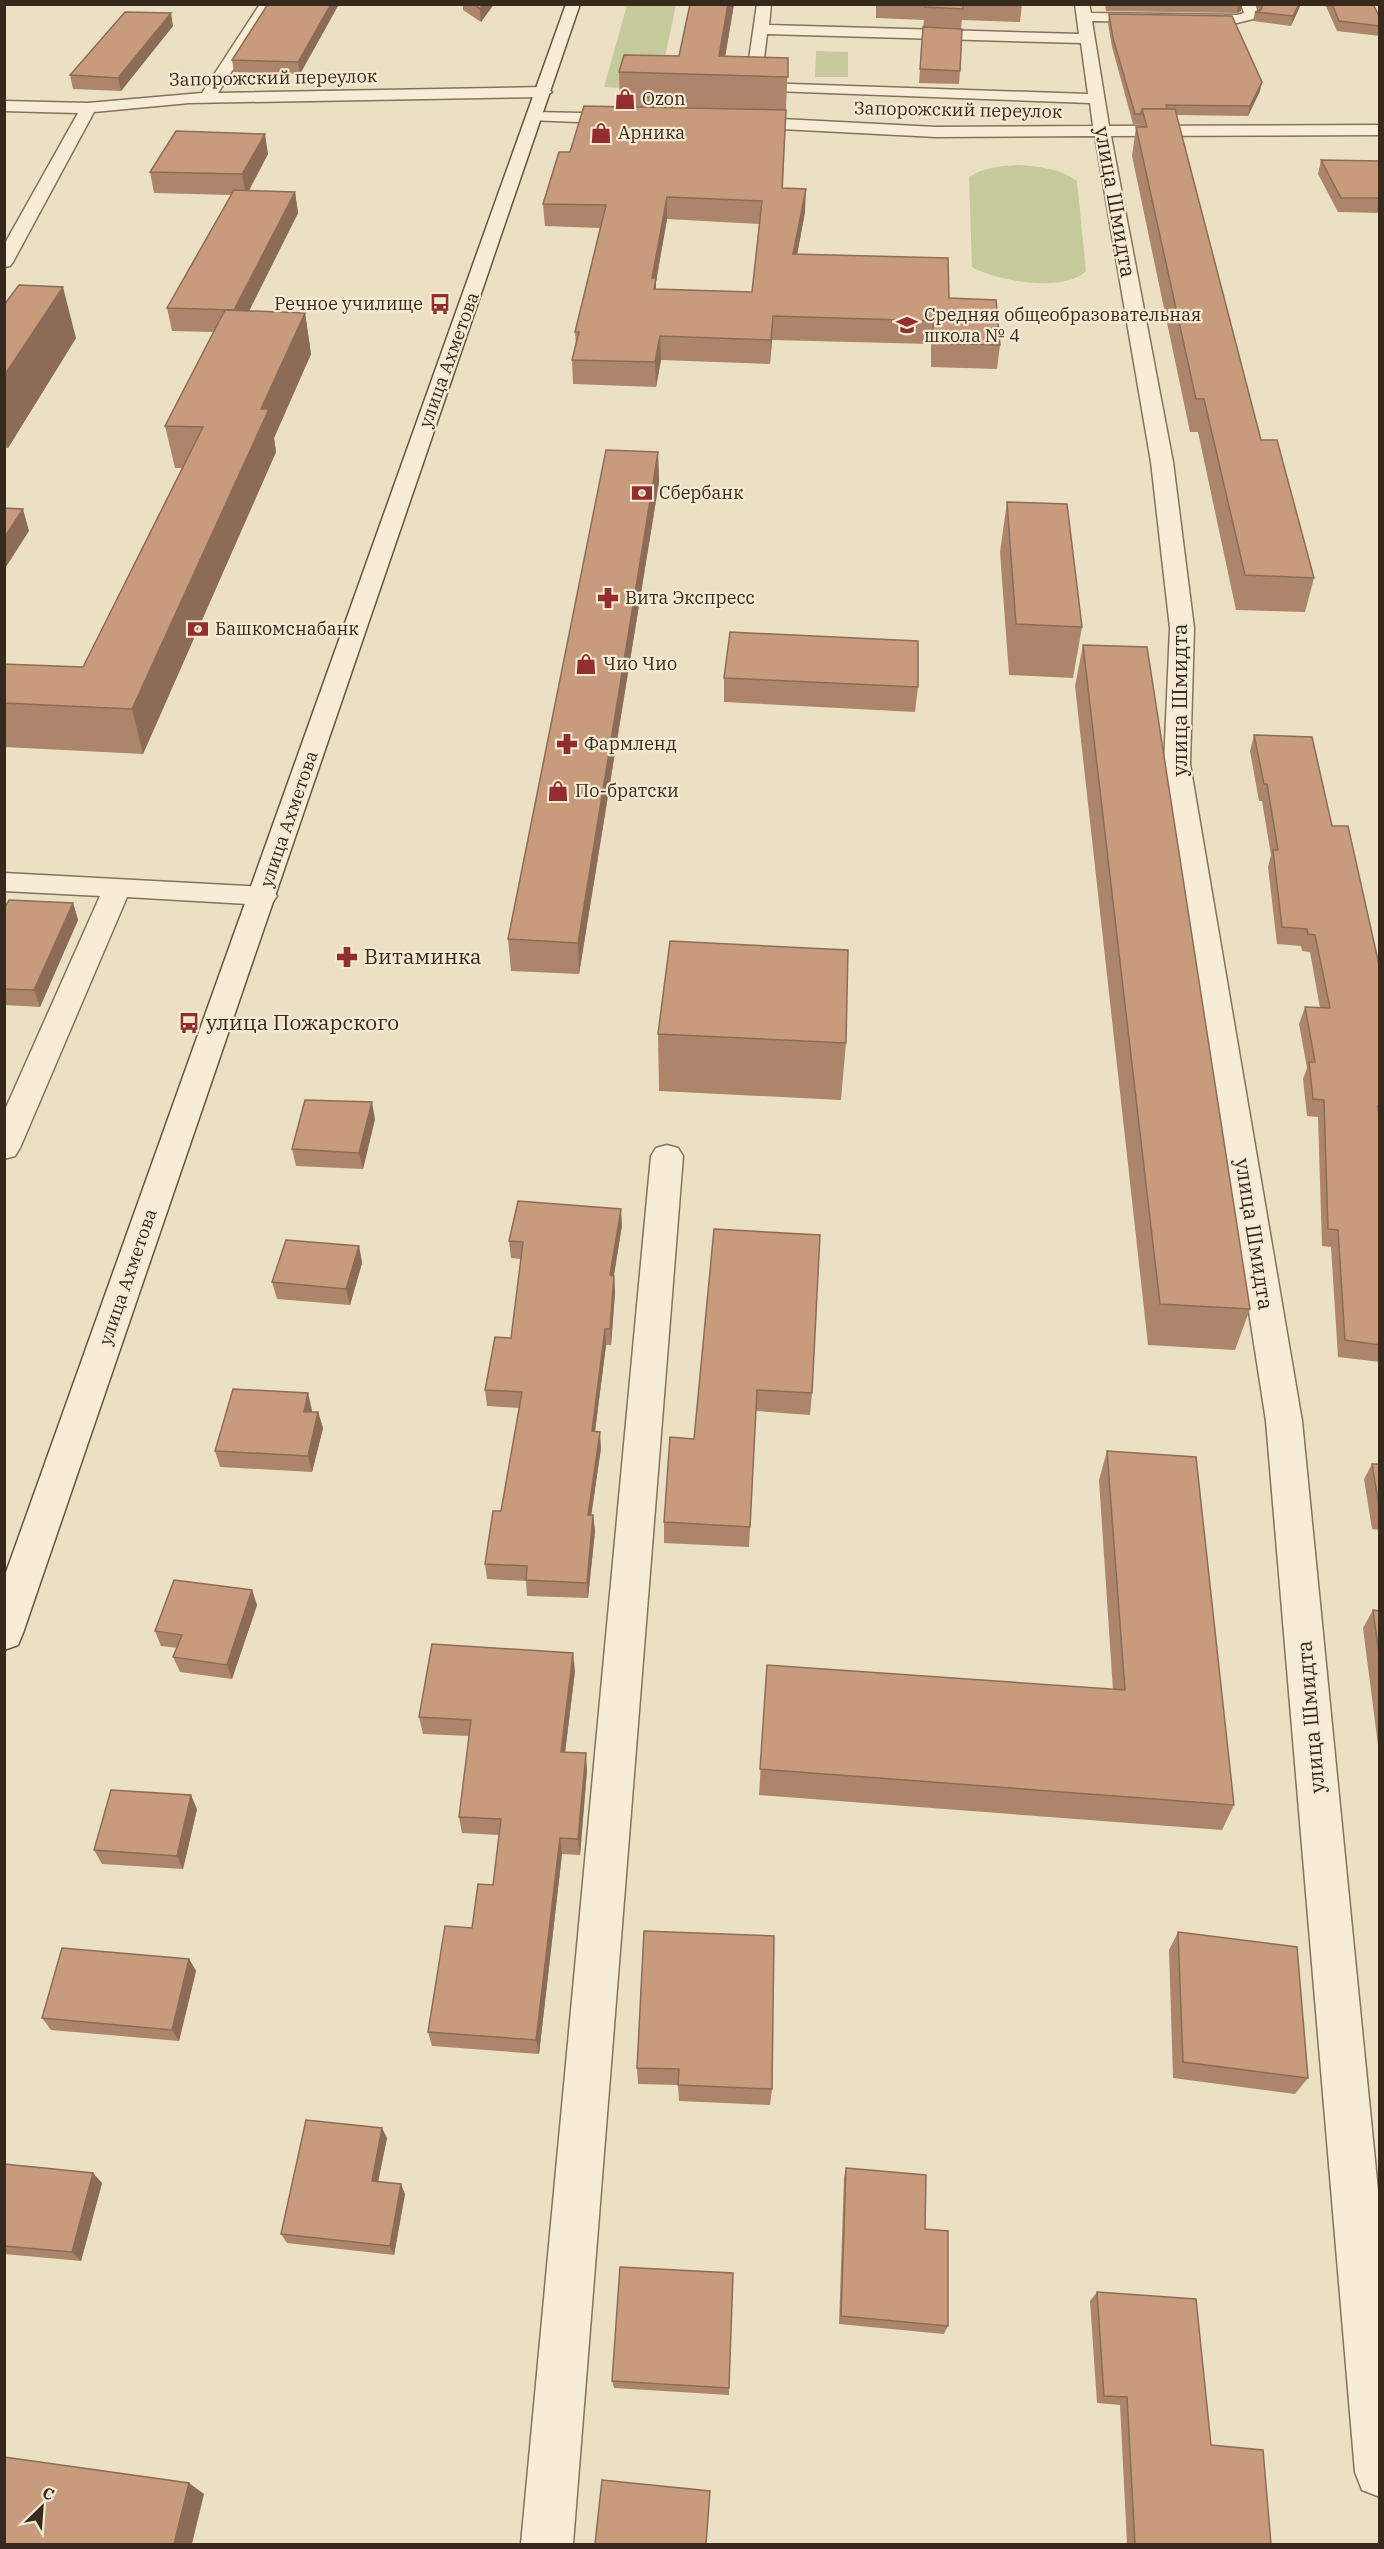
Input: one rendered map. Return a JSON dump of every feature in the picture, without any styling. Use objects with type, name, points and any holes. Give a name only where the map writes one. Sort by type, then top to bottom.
[{"type":"street","points":[[207,97],[268,4]]},
{"type":"street","name":"улица Ахметова","points":[[4,1634],[573,4]]},
{"type":"street","points":[[764,4],[753,87],[1097,99]]},
{"type":"street","points":[[760,29],[1085,20],[1237,19],[1252,15],[1248,4]]},
{"type":"street","name":"улица Шмидта","points":[[1085,20],[1102,132],[1162,462],[1182,628],[1177,764],[1284,1421],[1380,2472]]},
{"type":"street","name":"Запорожский переулок","points":[[753,87],[728,122],[936,132],[1380,130]]},
{"type":"street","name":"Запорожский переулок","points":[[4,106],[88,108],[207,97],[544,92]]},
{"type":"street","points":[[4,262],[88,108]]},
{"type":"street","points":[[535,117],[640,120]]},
{"type":"street","points":[[4,882],[263,896]]},
{"type":"street","points":[[4,1148],[117,888]]},
{"type":"street","points":[[547,2544],[667,1156]]},
{"type":"green space","points":[[627,5],[676,5],[658,89],[604,87]]},
{"type":"green space","points":[[816,51],[848,52],[848,77],[815,77]]},
{"type":"green space","points":[[1020,165],[1056,171],[1077,181],[1086,271],[1076,278],[1063,282],[1030,282],[997,277],[972,267],[969,177],[987,169]]},
{"type":"building","points":[[268,4],[331,4],[298,62],[232,60]]},
{"type":"building","points":[[690,4],[728,4],[719,56],[788,58],[788,77],[619,72],[624,55],[679,56]]},
{"type":"building","points":[[925,4],[963,4],[963,9],[925,7]]},
{"type":"building","points":[[1263,4],[1299,4],[1293,16],[1255,12],[1261,10]]},
{"type":"building","points":[[1332,4],[1373,4],[1380,18],[1380,26],[1339,21]]},
{"type":"building","points":[[125,12],[171,13],[118,78],[70,75]]},
{"type":"building","points":[[1109,14],[1232,16],[1262,82],[1250,106],[1166,105],[1167,109],[1142,109],[1141,114],[1135,114],[1113,38]]},
{"type":"building","points":[[923,27],[962,29],[960,71],[920,69]]},
{"type":"building","points":[[584,106],[786,110],[782,188],[806,189],[793,254],[948,258],[949,298],[996,300],[1000,345],[933,343],[933,321],[773,316],[771,340],[660,336],[655,362],[572,360],[579,332],[575,332],[606,205],[543,204],[559,152],[570,152]],"holes":[[[667,197],[762,201],[752,292],[654,289],[656,278],[652,278]]]},
{"type":"building","points":[[1142,109],[1175,109],[1261,440],[1277,440],[1314,578],[1245,575],[1204,399],[1196,399],[1136,127],[1147,127]]},
{"type":"building","points":[[176,131],[265,134],[242,174],[150,172]]},
{"type":"building","points":[[1321,160],[1380,161],[1380,198],[1341,198]]},
{"type":"building","points":[[234,190],[295,192],[234,310],[167,308]]},
{"type":"building","points":[[19,285],[63,287],[4,376],[4,305]]},
{"type":"building","points":[[225,310],[305,313],[261,409],[269,409],[132,709],[4,703],[4,664],[83,667],[203,427],[165,426]]},
{"type":"building","points":[[606,450],[658,452],[578,943],[508,939]]},
{"type":"building","points":[[1007,502],[1067,504],[1082,627],[1016,624]]},
{"type":"building","points":[[4,508],[23,509],[4,538]]},
{"type":"building","points":[[730,632],[918,641],[918,687],[724,678]]},
{"type":"building","points":[[1083,645],[1147,647],[1250,1309],[1160,1304]]},
{"type":"building","points":[[1254,735],[1312,737],[1332,826],[1348,826],[1380,969],[1380,1106],[1378,1106],[1380,1125],[1380,1345],[1345,1340],[1338,1230],[1328,1229],[1324,1100],[1313,1099],[1309,1062],[1315,1062],[1305,1007],[1330,1008],[1315,935],[1308,934],[1307,929],[1282,927],[1273,850],[1278,850],[1267,784],[1264,784]]},
{"type":"building","points":[[9,900],[73,903],[34,990],[4,989],[4,909]]},
{"type":"building","points":[[670,941],[848,950],[846,1043],[658,1034]]},
{"type":"building","points":[[305,1100],[372,1102],[359,1153],[292,1149]]},
{"type":"building","points":[[518,1201],[621,1209],[610,1275],[614,1276],[610,1329],[605,1329],[592,1431],[600,1432],[588,1515],[593,1515],[587,1583],[526,1580],[527,1566],[485,1564],[493,1511],[501,1511],[522,1392],[485,1390],[495,1337],[511,1338],[523,1242],[509,1241]]},
{"type":"building","points":[[714,1229],[820,1235],[812,1393],[757,1390],[750,1527],[664,1522],[670,1437],[694,1439]]},
{"type":"building","points":[[286,1240],[359,1246],[346,1289],[272,1282]]},
{"type":"building","points":[[233,1389],[308,1393],[304,1412],[318,1412],[308,1456],[215,1451]]},
{"type":"building","points":[[1107,1451],[1196,1457],[1234,1805],[760,1769],[767,1665],[1125,1690]]},
{"type":"building","points":[[1372,1464],[1380,1464],[1380,1512]]},
{"type":"building","points":[[174,1580],[252,1590],[227,1665],[173,1657],[182,1635],[155,1631]]},
{"type":"building","points":[[1373,1610],[1380,1611],[1380,1662]]},
{"type":"building","points":[[432,1644],[573,1653],[561,1752],[586,1753],[578,1839],[560,1838],[536,2040],[428,2032],[445,1926],[472,1928],[478,1884],[493,1885],[501,1819],[459,1817],[471,1720],[419,1717]]},
{"type":"building","points":[[111,1790],[191,1795],[177,1856],[94,1850]]},
{"type":"building","points":[[644,1931],[774,1936],[772,2089],[678,2085],[679,2069],[637,2068]]},
{"type":"building","points":[[1178,1932],[1297,1947],[1308,2078],[1183,2062]]},
{"type":"building","points":[[62,1948],[189,1959],[172,2030],[42,2018]]},
{"type":"building","points":[[306,2120],[382,2128],[372,2181],[401,2184],[390,2246],[281,2234]]},
{"type":"building","points":[[4,2164],[93,2173],[72,2252],[4,2246]]},
{"type":"building","points":[[846,2168],[926,2175],[925,2229],[948,2231],[948,2326],[841,2316]]},
{"type":"building","points":[[620,2267],[733,2273],[729,2388],[612,2381]]},
{"type":"building","points":[[1097,2292],[1196,2299],[1211,2445],[1263,2450],[1271,2544],[1135,2544],[1127,2397],[1104,2396]]},
{"type":"building","points":[[4,2457],[189,2483],[174,2544],[4,2544]]},
{"type":"building","points":[[602,2480],[710,2491],[706,2544],[595,2544]]},
{"type":"place","name":"Ozon","points":[[625,99]]},
{"type":"place","name":"Арника","points":[[601,133]]},
{"type":"place","name":"Речное училище","points":[[440,304]]},
{"type":"place","name":"Средняя общеобразовательная школа № 4","points":[[907,325]]},
{"type":"place","name":"Сбербанк","points":[[642,493]]},
{"type":"place","name":"Вита Экспресс","points":[[608,598]]},
{"type":"place","name":"Башкомснабанк","points":[[198,629]]},
{"type":"place","name":"Чио Чио","points":[[586,664]]},
{"type":"place","name":"Фармленд","points":[[567,744]]},
{"type":"place","name":"По-братски","points":[[558,791]]},
{"type":"place","name":"Витаминка","points":[[347,957]]},
{"type":"place","name":"улица Пожарского","points":[[189,1023]]}]
